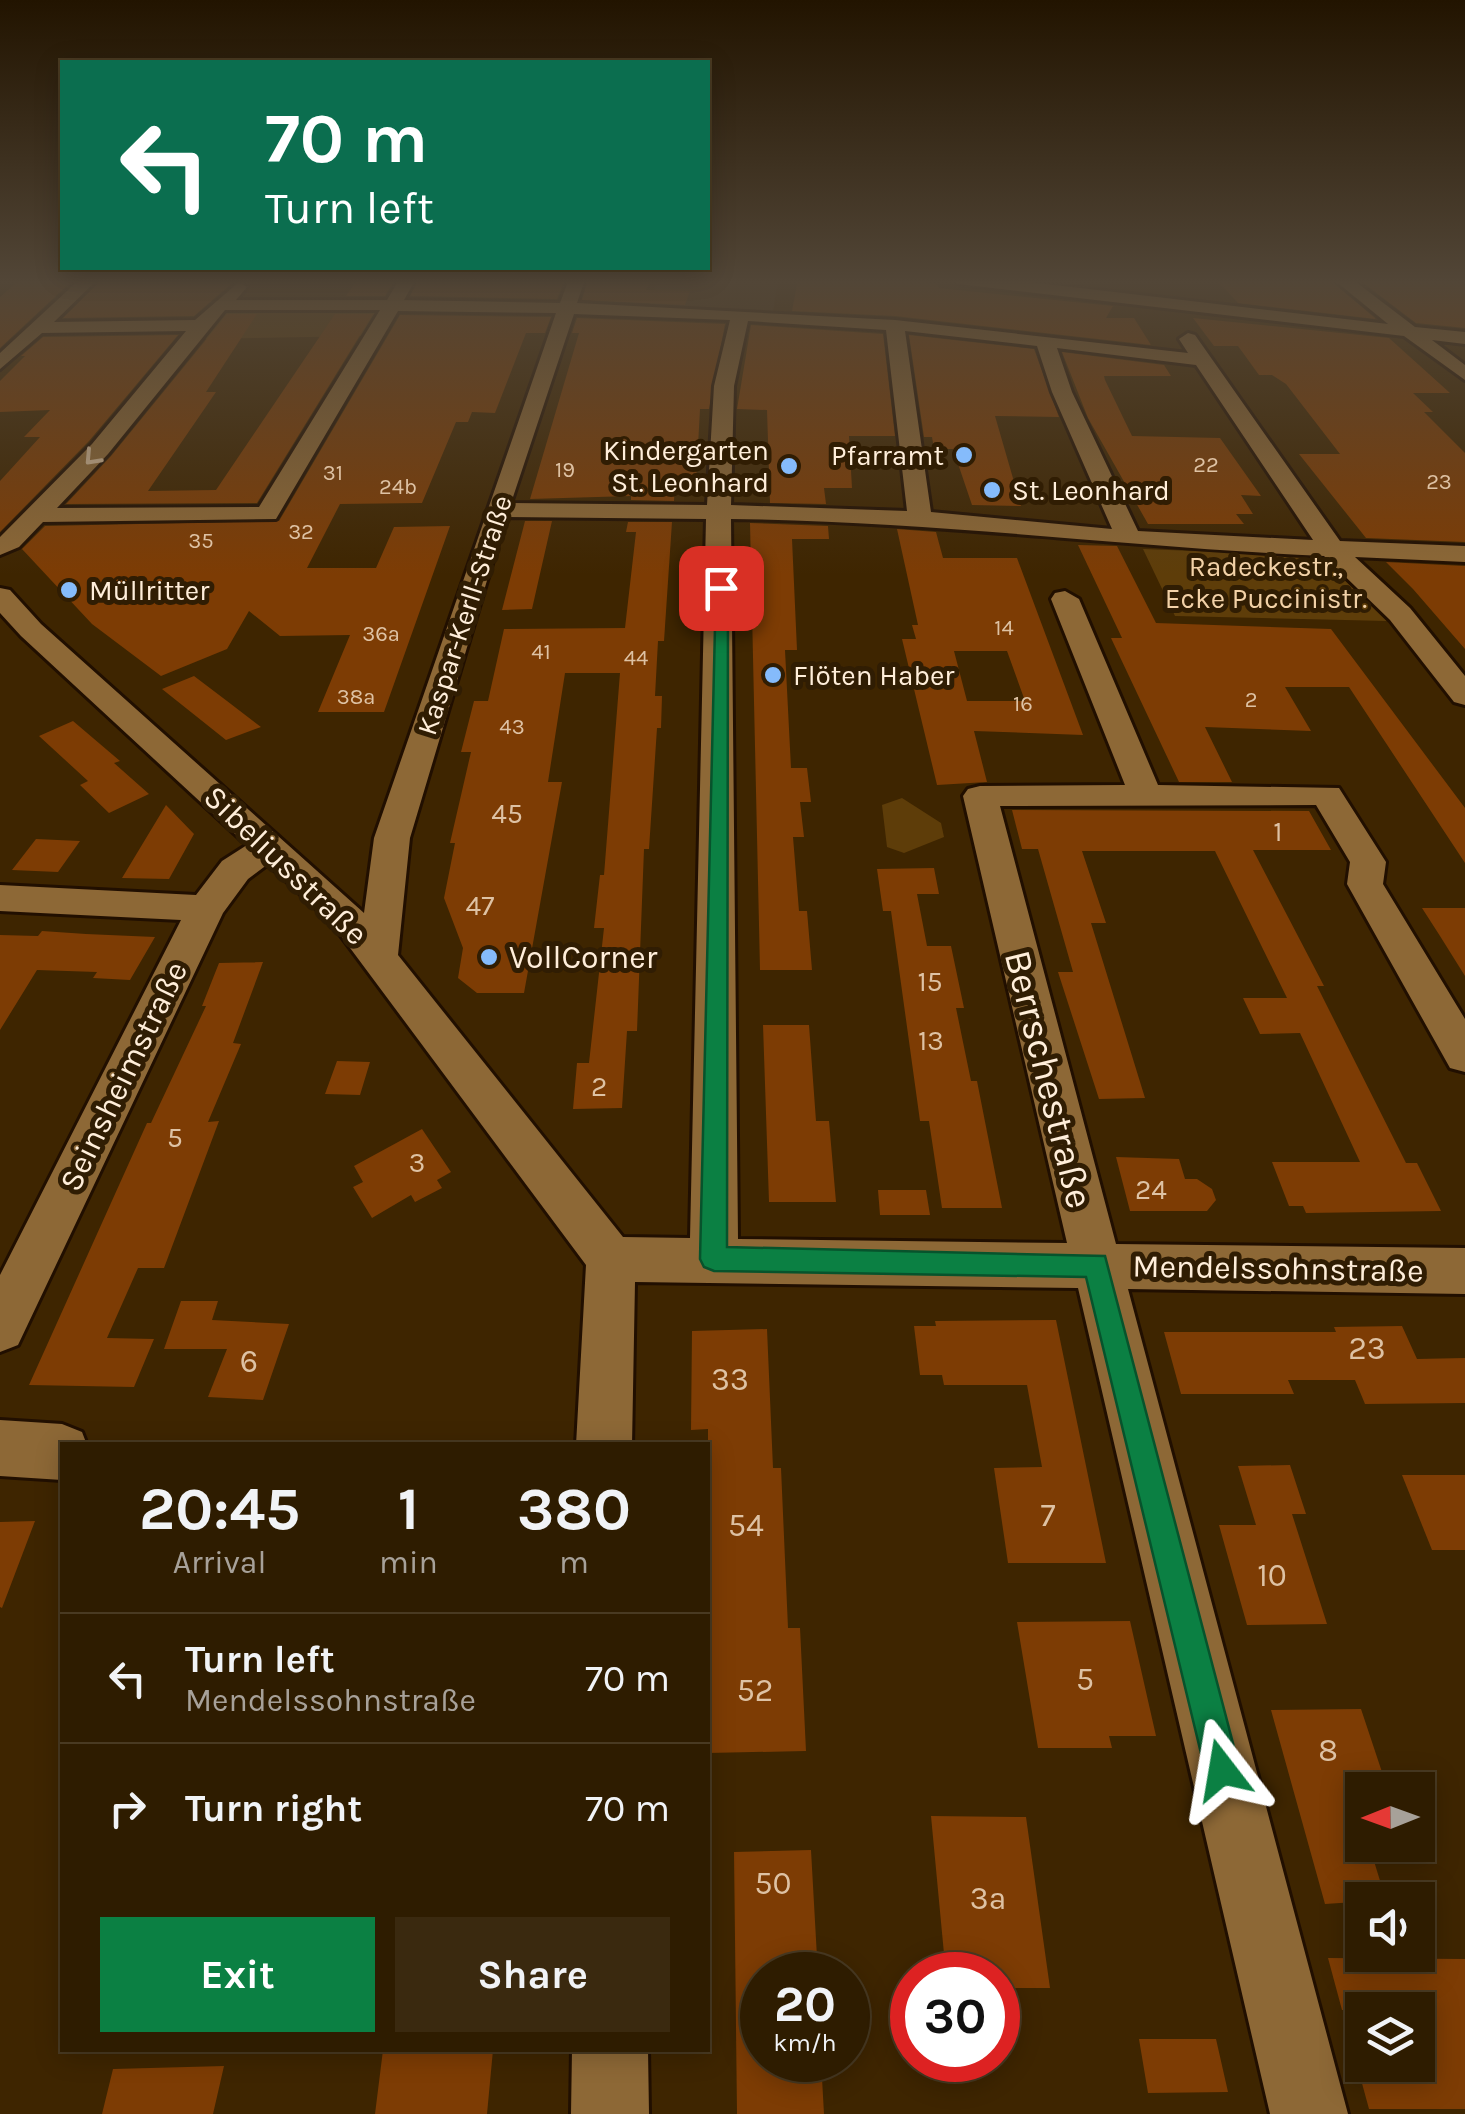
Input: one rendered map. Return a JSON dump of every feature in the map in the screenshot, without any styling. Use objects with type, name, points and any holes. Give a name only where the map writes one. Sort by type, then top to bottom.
[{"type":"street","points":[[0,547],[38,514],[100,449],[158,378]]},
{"type":"street","points":[[38,514],[267,514],[349,378]]},
{"type":"street","name":"Kaspar-Kerll-Straße","points":[[378,956],[392,838],[541,378]]},
{"type":"street","points":[[714,1259],[726,378]]},
{"type":"street","points":[[902,378],[920,518]]},
{"type":"street","points":[[1057,378],[1129,539]]},
{"type":"street","points":[[1214,378],[1333,550],[1400,614],[1465,696]]},
{"type":"street","points":[[497,510],[722,511],[920,518],[1129,539],[1465,554]]},
{"type":"street","name":"Sibeliusstraße","points":[[0,596],[18,636],[272,845],[342,912],[612,1259]]},
{"type":"street","points":[[1065,599],[1146,796],[1327,796],[1368,862],[1365,884],[1465,1056]]},
{"type":"street","name":"Berrschestraße","points":[[1146,796],[980,796],[1309,2114]]},
{"type":"street","name":"Seinsheimstraße","points":[[0,1328],[206,908],[236,870],[272,845]]},
{"type":"street","points":[[0,898],[206,908]]},
{"type":"street","points":[[604,1442],[612,1259]]},
{"type":"street","name":"Mendelssohnstraße","points":[[612,1259],[1465,1271]]},
{"type":"street","points":[[0,1448],[60,1452]]},
{"type":"street","points":[[610,2052],[610,2114]]},
{"type":"green space","name":"Radeckestr., Ecke Puccinistr.","points":[[1143,549],[1300,555],[1348,582],[1387,621],[1175,616]]},
{"type":"green space","points":[[902,798],[941,823],[944,837],[904,853],[887,847],[882,805]]},
{"type":"building","points":[[3,378],[142,378],[89,441],[0,532],[0,481],[40,437],[24,437],[50,410],[0,412],[0,381]]},
{"type":"building","points":[[175,378],[215,378],[206,392],[216,392],[148,491],[216,490],[292,378],[334,378],[257,503],[66,504]]},
{"type":"building","points":[[363,378],[509,378],[495,413],[472,412],[468,422],[456,422],[422,503],[340,504],[307,568],[376,568],[394,527],[450,526],[384,712],[318,712],[350,635],[280,636],[249,611],[227,649],[161,676],[92,624],[22,549],[45,526],[279,521]]},
{"type":"building","points":[[566,378],[715,378],[709,409],[700,409],[696,483],[675,482],[674,501],[631,500],[631,496],[530,499]]},
{"type":"building","points":[[742,378],[888,378],[895,436],[849,436],[852,488],[824,488],[826,504],[770,503],[767,410],[737,409]]},
{"type":"building","points":[[915,378],[1045,378],[1059,417],[995,416],[1021,506],[972,505],[953,449],[934,449],[932,437],[924,437]]},
{"type":"building","points":[[1072,378],[1104,378],[1132,436],[1220,438],[1261,496],[1241,495],[1253,514],[1236,514],[1244,524],[1148,524],[1088,418]]},
{"type":"building","points":[[1276,378],[1433,378],[1450,393],[1413,393],[1433,412],[1424,412],[1465,453],[1465,542],[1366,538],[1299,454],[1340,454],[1286,384]]},
{"type":"building","points":[[525,521],[552,521],[532,609],[502,610]]},
{"type":"building","points":[[628,522],[672,522],[664,641],[658,641],[655,696],[662,696],[661,728],[657,728],[649,849],[644,849],[637,1031],[627,1031],[622,1108],[573,1109],[577,1063],[589,1063],[604,928],[594,928],[600,875],[604,875],[620,673],[565,673],[548,782],[562,782],[524,993],[477,993],[458,978],[463,948],[444,898],[455,843],[450,843],[471,752],[461,752],[474,701],[488,701],[504,629],[625,628],[636,532],[626,532]]},
{"type":"building","points":[[750,523],[828,526],[829,539],[792,539],[797,650],[785,650],[791,768],[807,768],[811,802],[800,802],[804,837],[793,837],[799,911],[807,911],[812,970],[760,970]]},
{"type":"building","points":[[897,529],[936,532],[943,558],[1017,558],[1083,735],[974,731],[987,782],[937,785],[902,639],[916,639],[912,625],[918,625]],"holes":[[[954,651],[1007,651],[1025,701],[967,701]]]},
{"type":"building","points":[[1078,545],[1117,546],[1156,623],[1331,629],[1465,808],[1465,863],[1349,687],[1285,687],[1311,731],[1205,727],[1232,782],[1179,782],[1111,638],[1122,638]]},
{"type":"building","points":[[1386,562],[1465,566],[1465,649],[1413,589]]},
{"type":"building","points":[[194,676],[261,727],[226,740],[162,689]]},
{"type":"building","points":[[73,721],[120,761],[114,763],[149,794],[109,813],[80,785],[88,781],[39,736]]},
{"type":"building","points":[[166,805],[194,834],[169,879],[122,878]]},
{"type":"building","points":[[1012,810],[1309,811],[1331,850],[1253,850],[1324,986],[1317,986],[1406,1163],[1417,1163],[1441,1211],[1306,1213],[1303,1206],[1289,1206],[1272,1162],[1360,1162],[1300,1033],[1260,1034],[1243,998],[1287,998],[1215,851],[1082,851],[1106,923],[1091,923],[1145,1098],[1099,1099],[1058,972],[1073,972],[1038,849],[1022,849]]},
{"type":"building","points":[[36,839],[80,841],[58,872],[12,870]]},
{"type":"building","points":[[934,868],[939,894],[917,894],[927,946],[951,946],[964,1008],[956,1008],[971,1081],[977,1081],[1002,1208],[942,1208],[929,1121],[920,1121],[891,911],[883,911],[877,869]]},
{"type":"building","points":[[1422,908],[1465,908],[1465,976],[1440,936]]},
{"type":"building","points":[[42,931],[155,937],[130,980],[93,978],[97,972],[37,970],[0,1030],[0,935],[38,936]]},
{"type":"building","points":[[263,962],[233,1043],[241,1044],[208,1122],[219,1121],[164,1268],[138,1268],[107,1338],[154,1339],[134,1387],[29,1385],[147,1123],[151,1123],[206,1006],[202,1006],[219,963]]},
{"type":"building","points":[[763,1025],[809,1025],[816,1121],[829,1121],[836,1202],[769,1202]]},
{"type":"building","points":[[337,1061],[370,1062],[360,1095],[325,1094]]},
{"type":"building","points":[[422,1129],[451,1172],[437,1180],[442,1188],[415,1202],[411,1195],[372,1218],[353,1187],[363,1182],[354,1166]]},
{"type":"building","points":[[1116,1157],[1179,1159],[1185,1179],[1197,1179],[1212,1189],[1216,1200],[1207,1211],[1130,1211]]},
{"type":"building","points":[[878,1190],[926,1190],[930,1215],[880,1215]]},
{"type":"building","points":[[181,1301],[218,1301],[212,1320],[289,1324],[263,1400],[208,1397],[227,1349],[164,1349]]},
{"type":"building","points":[[1056,1320],[1106,1563],[1008,1563],[994,1468],[1042,1467],[1027,1385],[944,1385],[942,1375],[920,1375],[914,1326],[936,1326],[935,1321]]},
{"type":"building","points":[[1402,1326],[1417,1359],[1465,1358],[1465,1403],[1365,1404],[1355,1380],[1288,1380],[1294,1394],[1181,1394],[1164,1332],[1336,1332],[1334,1327]]},
{"type":"building","points":[[767,1329],[773,1468],[781,1468],[788,1628],[800,1628],[806,1751],[710,1753],[710,1442],[708,1429],[691,1430],[692,1331]]},
{"type":"building","points":[[1290,1465],[1306,1514],[1292,1514],[1327,1624],[1247,1625],[1219,1525],[1256,1525],[1238,1466]]},
{"type":"building","points":[[1402,1475],[1465,1475],[1465,1550],[1432,1550]]},
{"type":"building","points":[[35,1521],[2,1608],[0,1522]]},
{"type":"building","points":[[1130,1621],[1156,1736],[1109,1736],[1112,1748],[1038,1748],[1017,1622]]},
{"type":"building","points":[[1361,1709],[1382,1772],[1345,1772],[1345,1862],[1374,1862],[1380,1882],[1345,1882],[1345,1903],[1325,1904],[1271,1710]]},
{"type":"building","points":[[931,1816],[1026,1817],[1050,1988],[1020,1988],[1020,1952],[944,1952]]},
{"type":"building","points":[[811,1850],[817,1952],[740,1952],[740,2082],[822,2082],[824,2114],[737,2114],[734,1852]]},
{"type":"building","points":[[1328,1958],[1345,1958],[1345,1972],[1435,1972],[1435,1959],[1465,1959],[1465,2109],[1369,2109],[1362,2082],[1435,2082],[1435,1992],[1345,1992],[1342,2010]]},
{"type":"building","points":[[1139,2039],[1216,2039],[1228,2092],[1148,2093]]},
{"type":"building","points":[[383,2052],[493,2052],[487,2114],[375,2114]]},
{"type":"building","points":[[224,2066],[213,2114],[102,2114],[113,2069]]},
{"type":"place","name":"Pfarramt","points":[[964,455]]},
{"type":"place","name":"Kindergarten St. Leonhard","points":[[789,466]]},
{"type":"place","name":"St. Leonhard","points":[[992,490]]},
{"type":"place","name":"Müllritter","points":[[69,590]]},
{"type":"place","name":"Flöten Haber","points":[[773,675]]},
{"type":"place","name":"VollCorner","points":[[489,957]]},
{"type":"route","points":[[721,588],[714,1259],[1096,1265],[1222,1770]]}]
